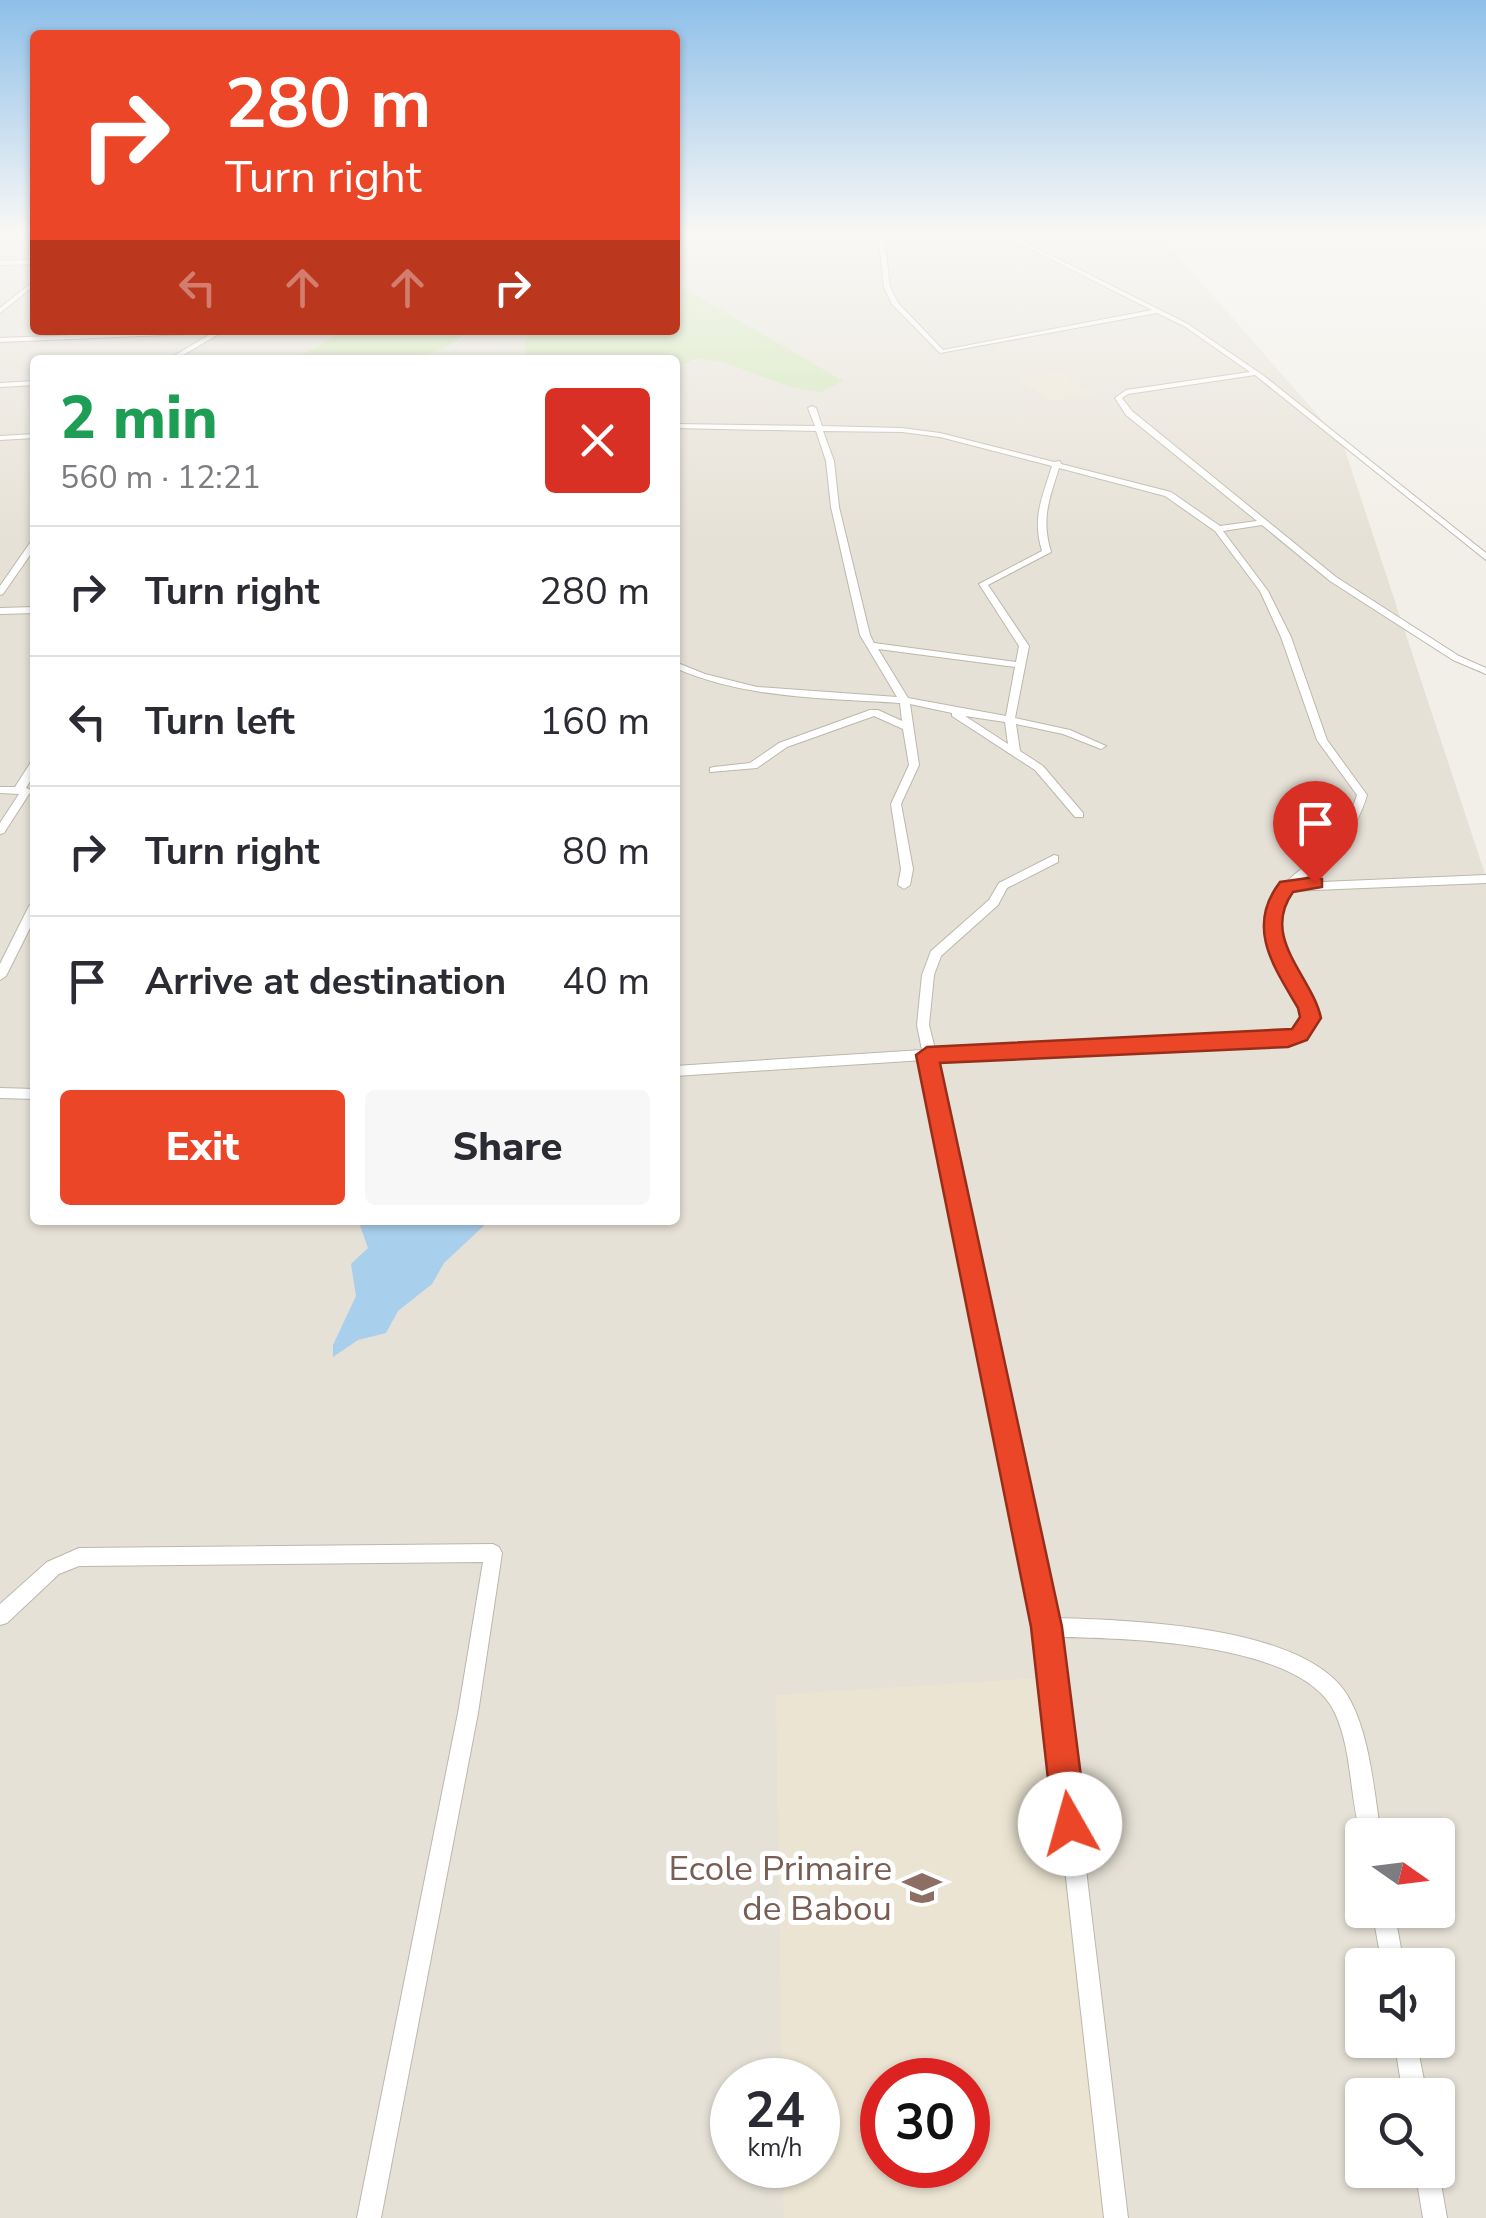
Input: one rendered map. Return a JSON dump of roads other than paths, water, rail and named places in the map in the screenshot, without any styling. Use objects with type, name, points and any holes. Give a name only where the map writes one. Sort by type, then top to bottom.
[{"type":"street","points":[[0,340],[109,335]]},
{"type":"street","points":[[178,355],[210,335]]},
{"type":"street","points":[[924,335],[938,350],[972,348],[1038,335]]},
{"type":"street","points":[[1197,335],[1255,372],[1486,557]]},
{"type":"street","points":[[1255,372],[1126,392],[1118,398],[1129,414],[1359,597],[1456,658],[1486,671]]},
{"type":"street","points":[[0,385],[30,383]]},
{"type":"street","points":[[812,408],[830,461],[846,563],[871,645],[904,700],[914,765],[896,804],[907,869],[904,885]]},
{"type":"street","points":[[680,426],[902,430],[940,435],[1168,494],[1218,529],[1264,591],[1286,637],[1322,740],[1362,795],[1355,817],[1329,854],[1286,886],[1278,897],[1275,950],[1310,1018],[1300,1035],[1288,1040],[927,1055],[680,1072]]},
{"type":"street","points":[[0,438],[30,436]]},
{"type":"street","points":[[1015,754],[1010,720],[1024,646],[983,584],[1047,552],[1041,533],[1042,509],[1058,463]]},
{"type":"street","points":[[1218,529],[1261,522]]},
{"type":"street","points":[[1,589],[30,549]]},
{"type":"street","points":[[0,611],[30,610]]},
{"type":"street","points":[[871,645],[1020,665]]},
{"type":"street","points":[[680,668],[698,677],[756,690],[904,700],[952,711],[1040,722],[1101,746]]},
{"type":"street","points":[[952,711],[1039,768],[1079,815]]},
{"type":"street","points":[[714,770],[752,766],[782,745],[874,712],[909,728]]},
{"type":"street","points":[[0,790],[27,790]]},
{"type":"street","points":[[0,831],[27,790]]},
{"type":"street","points":[[1054,859],[1003,886],[994,902],[934,954],[924,996],[927,1055],[1046,1627],[1116,2218]]},
{"type":"street","points":[[1286,886],[1486,879]]},
{"type":"street","points":[[0,976],[30,916]]},
{"type":"street","points":[[0,1093],[30,1094]]},
{"type":"street","points":[[0,1616],[53,1568],[79,1557],[493,1553],[468,1713],[370,2218]]},
{"type":"street","points":[[1046,1627],[1132,1628],[1254,1648],[1305,1670],[1337,1696],[1355,1744],[1367,1818]]},
{"type":"street","points":[[1430,2188],[1436,2218]]},
{"type":"water","points":[[360,1225],[485,1225],[444,1263],[432,1284],[398,1311],[386,1333],[358,1340],[333,1357],[333,1345],[356,1296],[351,1264],[368,1248]]},
{"type":"place","name":"Ecole Primaire de Babou","points":[[922,1888]]}]
